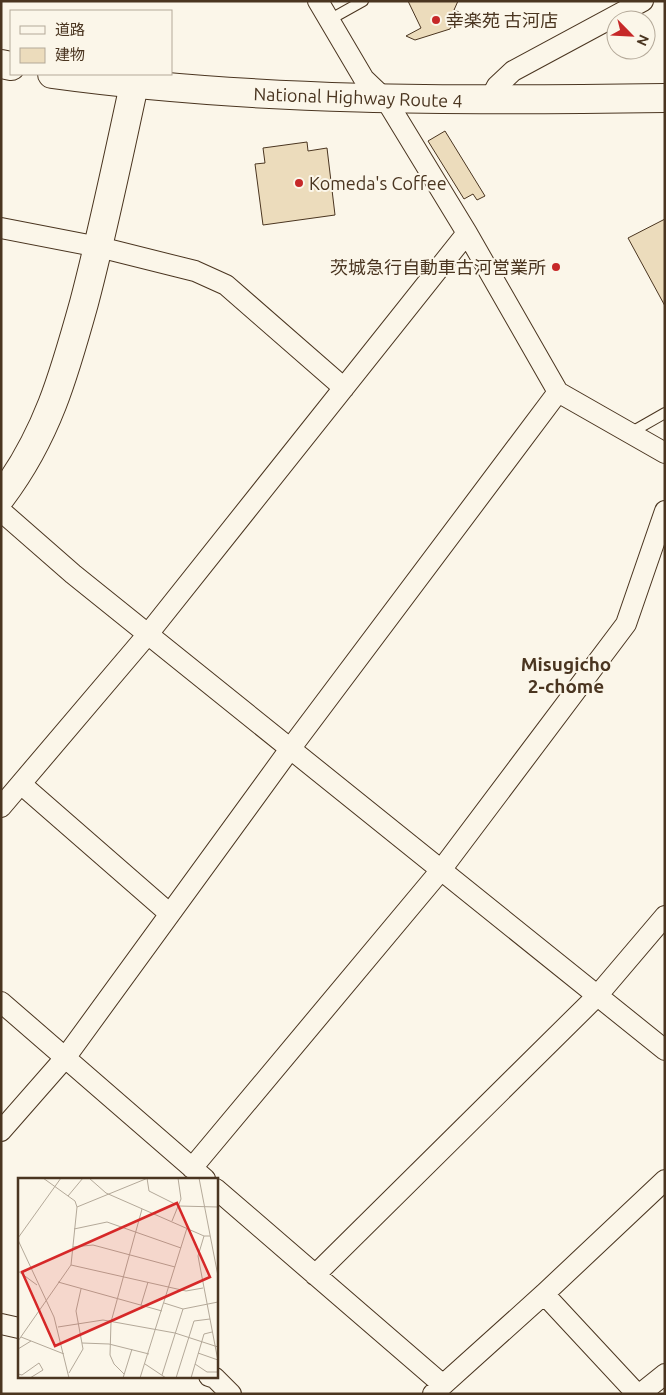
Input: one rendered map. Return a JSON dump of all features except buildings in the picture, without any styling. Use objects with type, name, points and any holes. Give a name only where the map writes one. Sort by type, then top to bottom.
[{"type":"main road","name":"National Highway Route 4","points":[[59,75],[134,85],[220,92],[386,100],[488,101],[665,98]]},
{"type":"main road","points":[[1,497],[35,447],[67,365],[99,247],[134,85]]},
{"type":"street","points":[[318,1],[364,79],[386,100],[467,233],[558,392],[665,453]]},
{"type":"street","points":[[488,101],[496,86],[513,71],[643,1]]},
{"type":"street","points":[[1,228],[99,247],[195,271],[226,285],[344,388]]},
{"type":"street","points":[[1,807],[148,634],[467,233]]},
{"type":"street","points":[[1,1131],[65,1058],[290,748],[558,392]]},
{"type":"street","points":[[1,511],[73,574],[665,1050]]},
{"type":"street","points":[[1,1002],[198,1173],[441,870],[626,624],[665,511]]},
{"type":"street","points":[[20,784],[170,914]]},
{"type":"street","points":[[315,1275],[597,996],[665,916]]},
{"type":"street","points":[[218,1191],[315,1275],[438,1390],[544,1294],[665,1180]]},
{"type":"street","points":[[544,1294],[639,1394],[665,1374]]},
{"type":"street","points":[[1,1324],[18,1328]]},
{"type":"street","points":[[215,1378],[231,1394]]},
{"type":"lane","points":[[329,20],[363,1]]},
{"type":"lane","points":[[630,433],[665,413]]},
{"type":"place","name":"幸楽苑 古河店","points":[[436,20]]},
{"type":"place","name":"Komeda's Coffee","points":[[299,183]]},
{"type":"place","name":"茨城急行自動車古河営業所","points":[[556,267]]},
{"type":"district","name":"Misugicho 2-chome","points":[[566,675]]}]
